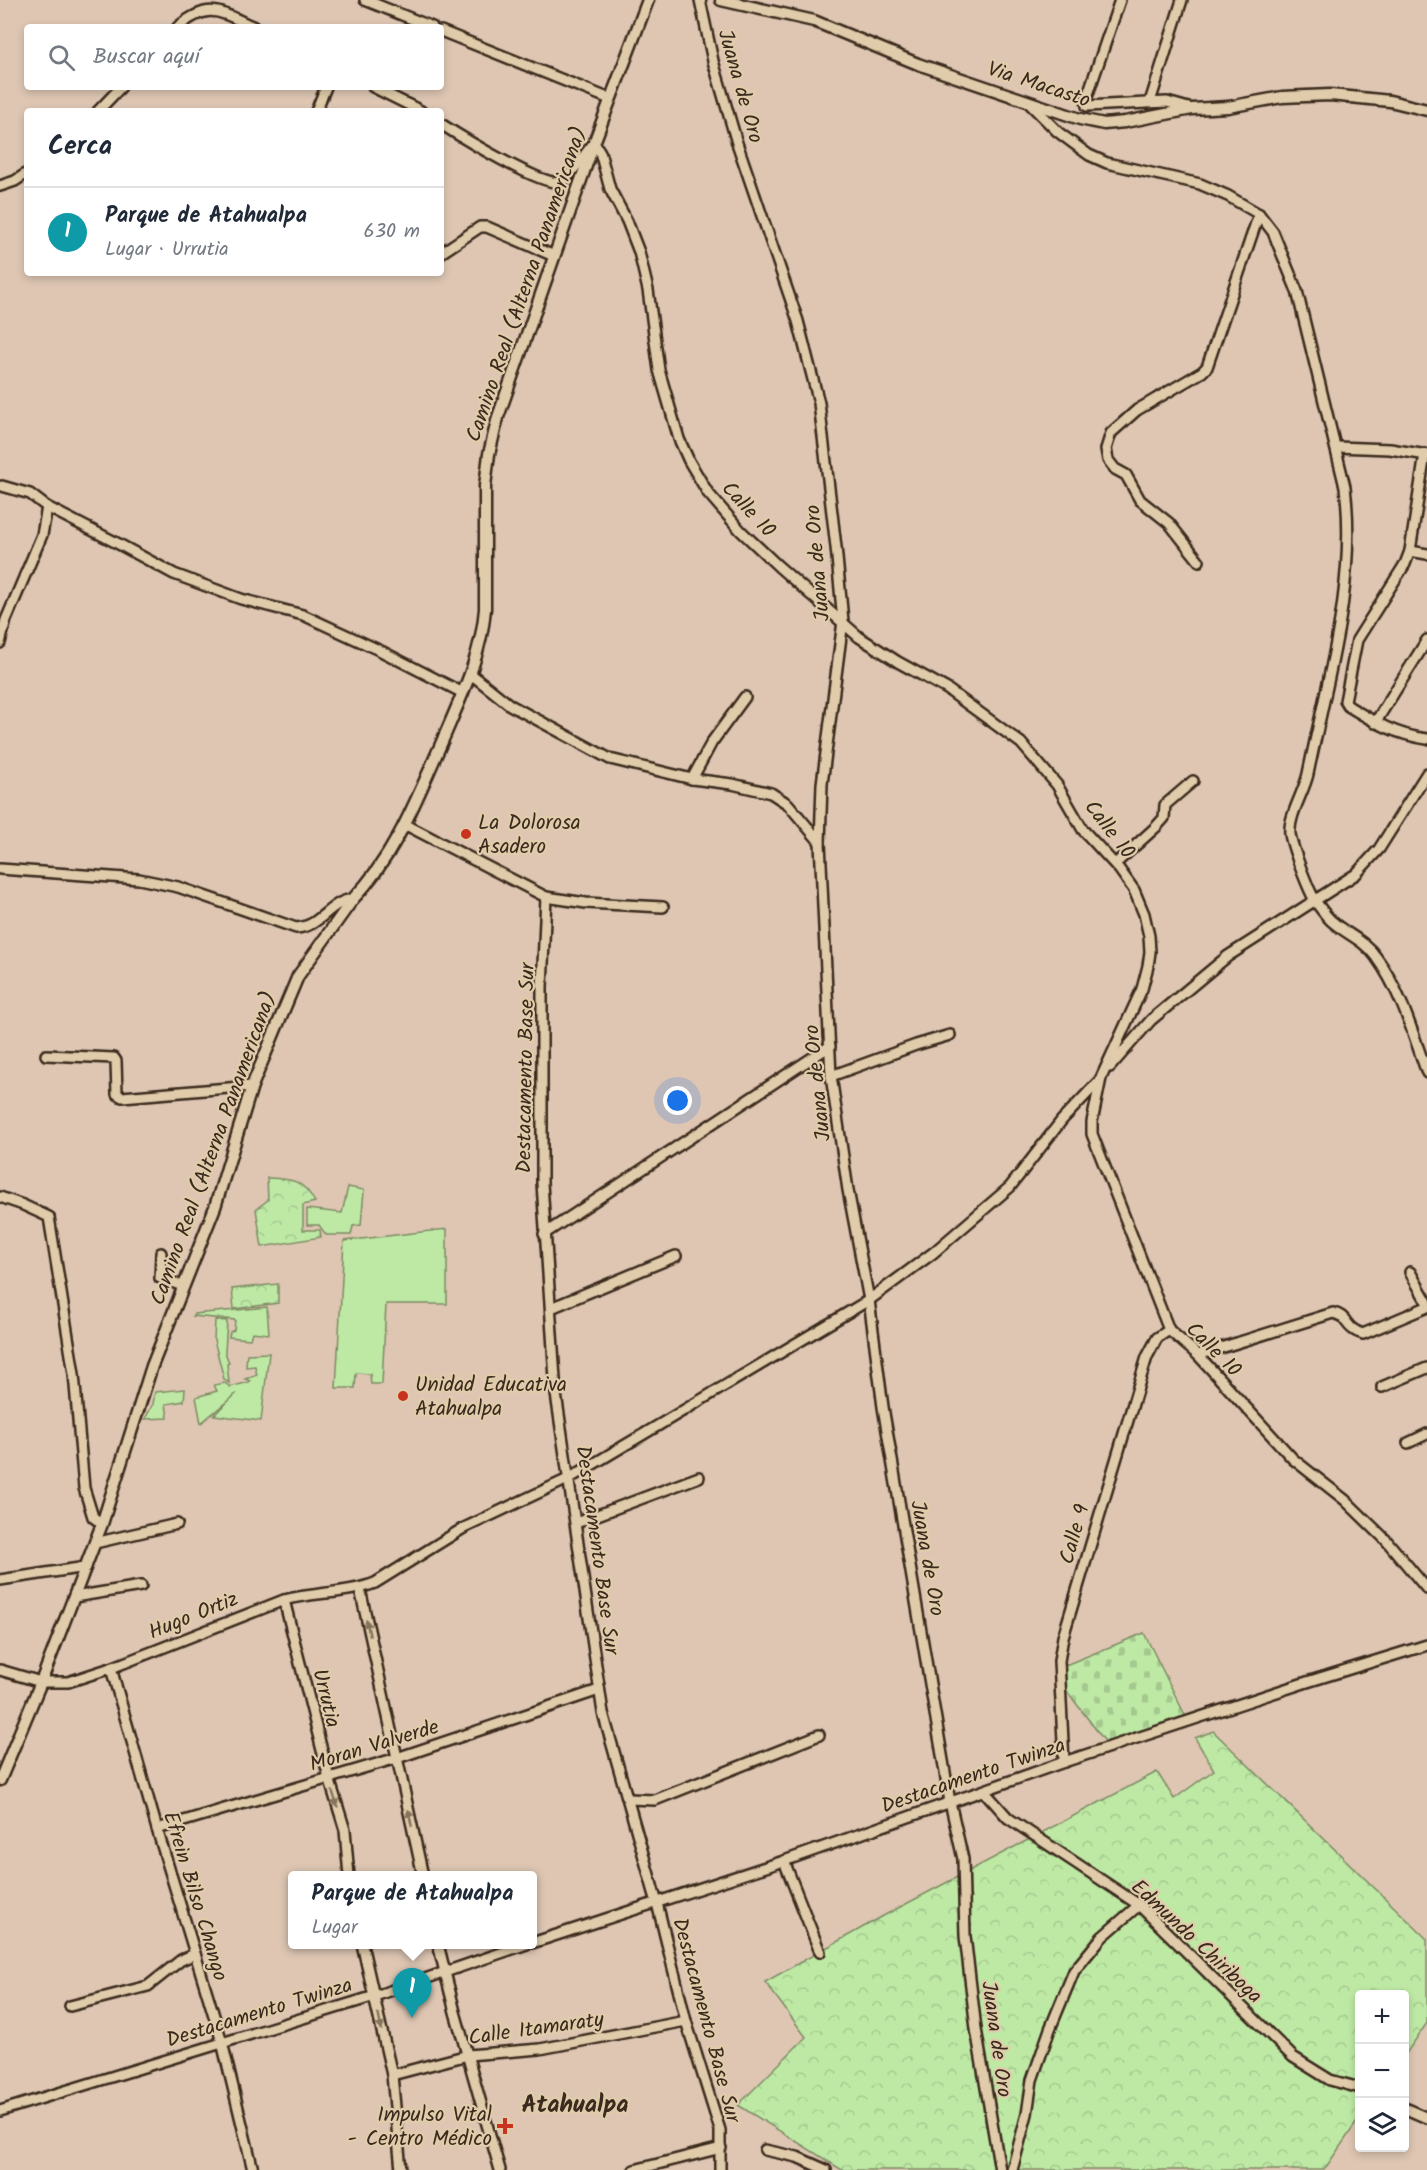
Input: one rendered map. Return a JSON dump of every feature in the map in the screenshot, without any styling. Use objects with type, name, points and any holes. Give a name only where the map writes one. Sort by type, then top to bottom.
[{"type":"street","points":[[366,0],[425,24]]},
{"type":"street","name":"Camino Real (Alterna Panamericana)","points":[[42,1682],[102,1524],[152,1366],[215,1207],[252,1086],[298,976],[406,825],[471,674],[483,629],[485,486],[489,454],[498,417],[594,143],[648,0]]},
{"type":"street","name":"Juana de Oro","points":[[700,0],[737,143],[798,321],[819,403],[843,621],[823,774],[820,843],[831,1076],[848,1190],[869,1299],[883,1407],[950,1802],[963,1859],[964,1926],[969,1971],[976,2029],[1000,2170]]},
{"type":"street","name":"Via Macasto","points":[[720,0],[814,21],[918,64],[1080,120],[1104,124],[1282,97],[1330,95],[1390,100],[1427,110]]},
{"type":"street","points":[[1120,0],[1085,103],[1091,107],[1150,102],[1177,103],[1192,109]]},
{"type":"street","points":[[1150,102],[1182,0]]},
{"type":"street","points":[[182,24],[199,12],[209,10],[220,12],[247,24]]},
{"type":"street","points":[[444,32],[610,99]]},
{"type":"street","points":[[101,108],[118,90]]},
{"type":"street","points":[[317,108],[325,90]]},
{"type":"street","points":[[379,90],[415,108]]},
{"type":"street","points":[[1029,103],[1058,132],[1089,155],[1107,163],[1200,184],[1228,196],[1259,214],[1273,232],[1297,291],[1346,487],[1349,520],[1347,571],[1341,616],[1306,784],[1290,828],[1290,837],[1315,901],[1334,923],[1363,942],[1376,957],[1399,998],[1427,1073]]},
{"type":"street","points":[[444,126],[511,165],[552,184],[560,183],[567,178],[594,143]]},
{"type":"street","name":"Calle 10","points":[[594,143],[600,152],[610,189],[627,221],[639,252],[648,290],[659,370],[676,430],[688,461],[708,493],[741,531],[859,637],[947,689],[1021,743],[1057,785],[1083,830],[1134,890],[1144,914],[1150,952],[1142,989],[1101,1078],[1092,1122],[1092,1134],[1170,1330],[1198,1355],[1293,1459],[1345,1500],[1386,1540],[1427,1589]]},
{"type":"street","points":[[0,186],[24,175]]},
{"type":"street","points":[[1199,561],[1174,528],[1140,500],[1126,475],[1115,469],[1108,460],[1107,440],[1111,433],[1137,410],[1207,367],[1259,214]]},
{"type":"street","points":[[444,250],[480,227],[487,227],[554,256]]},
{"type":"street","points":[[1336,447],[1390,449],[1426,454],[1410,551],[1405,564],[1357,640],[1345,701],[1348,706],[1375,723],[1408,736],[1427,739]]},
{"type":"street","points":[[2,486],[30,494],[47,507],[174,574],[242,599],[303,615],[381,651],[463,693]]},
{"type":"street","points":[[0,643],[9,610],[42,535],[47,507]]},
{"type":"street","points":[[1410,551],[1427,554]]},
{"type":"street","points":[[1375,723],[1427,640]]},
{"type":"street","points":[[471,674],[510,705],[610,759],[692,779],[732,783],[771,793],[788,804],[820,843]]},
{"type":"street","points":[[692,779],[712,742],[745,697]]},
{"type":"street","name":"Hugo Ortiz","points":[[0,1670],[42,1682],[68,1682],[111,1668],[284,1600],[298,1596],[360,1589],[375,1583],[462,1529],[570,1478],[869,1299],[933,1253],[1010,1187],[1055,1128],[1151,1020],[1219,963],[1356,874],[1379,849],[1427,773]]},
{"type":"street","points":[[1114,864],[1156,827],[1164,818],[1165,806],[1193,781]]},
{"type":"street","points":[[406,825],[546,897],[586,903],[663,907]]},
{"type":"street","points":[[0,869],[139,879],[168,885],[296,928],[307,928],[338,903],[353,898]]},
{"type":"street","name":"Destacamento Base Sur","points":[[546,897],[542,987],[542,1183],[556,1394],[603,1713],[629,1799],[686,2021],[720,2130],[720,2170]]},
{"type":"street","points":[[831,1076],[950,1035]]},
{"type":"street","points":[[544,1234],[830,1046]]},
{"type":"street","points":[[46,1055],[114,1058],[116,1060],[117,1094],[122,1097],[252,1086]]},
{"type":"street","points":[[0,1197],[49,1217],[80,1423],[84,1488],[93,1517],[102,1524]]},
{"type":"street","points":[[161,1253],[160,1278],[183,1286]]},
{"type":"street","points":[[551,1308],[676,1256]]},
{"type":"street","points":[[1410,1272],[1427,1302]]},
{"type":"street","points":[[1198,1355],[1333,1312],[1344,1318],[1353,1331],[1363,1334],[1427,1307]]},
{"type":"street","name":"Calle 9","points":[[1064,1762],[1059,1661],[1063,1637],[1147,1357],[1157,1338],[1170,1330]]},
{"type":"street","points":[[1382,1387],[1427,1368]]},
{"type":"street","points":[[1408,1443],[1427,1434]]},
{"type":"street","points":[[576,1523],[699,1477]]},
{"type":"street","points":[[95,1543],[177,1524]]},
{"type":"street","points":[[0,1580],[86,1567]]},
{"type":"street","points":[[74,1597],[141,1586]]},
{"type":"street","points":[[360,1589],[422,1871]]},
{"type":"street","name":"Urrutia","points":[[284,1600],[329,1778],[345,1830],[350,1871]]},
{"type":"street","name":"Destacamento Twinza","points":[[537,1941],[784,1861],[1064,1762],[1427,1645]]},
{"type":"street","name":"Efrein Bilso Chango","points":[[111,1668],[222,2042],[253,2170]]},
{"type":"street","points":[[0,1780],[42,1682]]},
{"type":"street","name":"Moran Valverde","points":[[157,1829],[397,1758],[599,1690]]},
{"type":"street","points":[[629,1799],[655,1800],[819,1735]]},
{"type":"street","name":"Edmundo Chiriboga","points":[[984,1791],[1008,1818],[1139,1905],[1293,2057],[1329,2080],[1355,2087]]},
{"type":"street","points":[[784,1861],[820,1953]]},
{"type":"street","points":[[1012,2170],[1027,2114],[1032,2080],[1074,1971],[1102,1937],[1139,1905]]},
{"type":"street","points":[[363,1949],[392,2075],[401,2170]]},
{"type":"street","points":[[439,1949],[500,2170]]},
{"type":"street","name":"Destacamento Twinza","points":[[0,2111],[375,1996],[512,1949]]},
{"type":"street","points":[[70,2006],[148,1986],[181,1960],[195,1954]]},
{"type":"street","name":"Calle Itamaraty","points":[[392,2075],[468,2055],[540,2049],[686,2021]]},
{"type":"street","points":[[1409,2110],[1427,2118]]},
{"type":"street","points":[[634,2170],[721,2148]]},
{"type":"street","points":[[765,2150],[796,2157],[826,2170]]},
{"type":"green space","points":[[267,1178],[290,1180],[306,1189],[315,1202],[303,1205],[303,1230],[320,1230],[321,1237],[262,1247],[256,1209],[268,1200]]},
{"type":"green space","points":[[348,1187],[364,1190],[361,1225],[353,1226],[351,1235],[326,1235],[319,1225],[307,1225],[307,1209],[342,1213]]},
{"type":"green space","points":[[447,1229],[447,1304],[386,1304],[382,1384],[371,1384],[370,1374],[356,1373],[355,1388],[336,1388],[344,1241]]},
{"type":"green space","points":[[278,1284],[278,1303],[234,1309],[232,1289]]},
{"type":"green space","points":[[267,1307],[269,1334],[252,1332],[250,1339],[229,1337],[230,1332],[234,1330],[235,1320],[193,1316],[194,1314]]},
{"type":"green space","points":[[215,1320],[227,1321],[225,1352],[229,1363],[227,1364],[229,1383],[224,1379],[214,1340]]},
{"type":"green space","points":[[269,1353],[261,1421],[214,1415],[237,1393],[201,1423],[196,1397],[217,1391],[214,1385],[225,1383],[230,1387],[249,1382],[245,1379],[257,1375],[255,1366],[246,1367],[247,1354]]},
{"type":"green space","points":[[185,1389],[184,1401],[166,1404],[168,1418],[145,1419],[153,1404],[155,1392]]},
{"type":"green space","points":[[1144,1633],[1186,1717],[1113,1743],[1104,1740],[1063,1686],[1063,1666]]},
{"type":"green space","points":[[1213,1731],[1427,1939],[1427,2023],[1409,2049],[1409,1990],[1355,1990],[1355,2125],[1324,2170],[842,2170],[738,2105],[806,2037],[765,1982],[885,1915],[1157,1772],[1174,1799],[1214,1770],[1195,1738]]},
{"type":"place","name":"La Dolorosa Asadero","points":[[466,834]]},
{"type":"place","name":"Unidad Educativa Atahualpa","points":[[403,1396]]},
{"type":"place","name":"Parque de Atahualpa","points":[[412,2018]]},
{"type":"place","name":"Impulso Vital - Centro Médico","points":[[505,2126]]},
{"type":"district","name":"Atahualpa","points":[[575,2104]]}]
